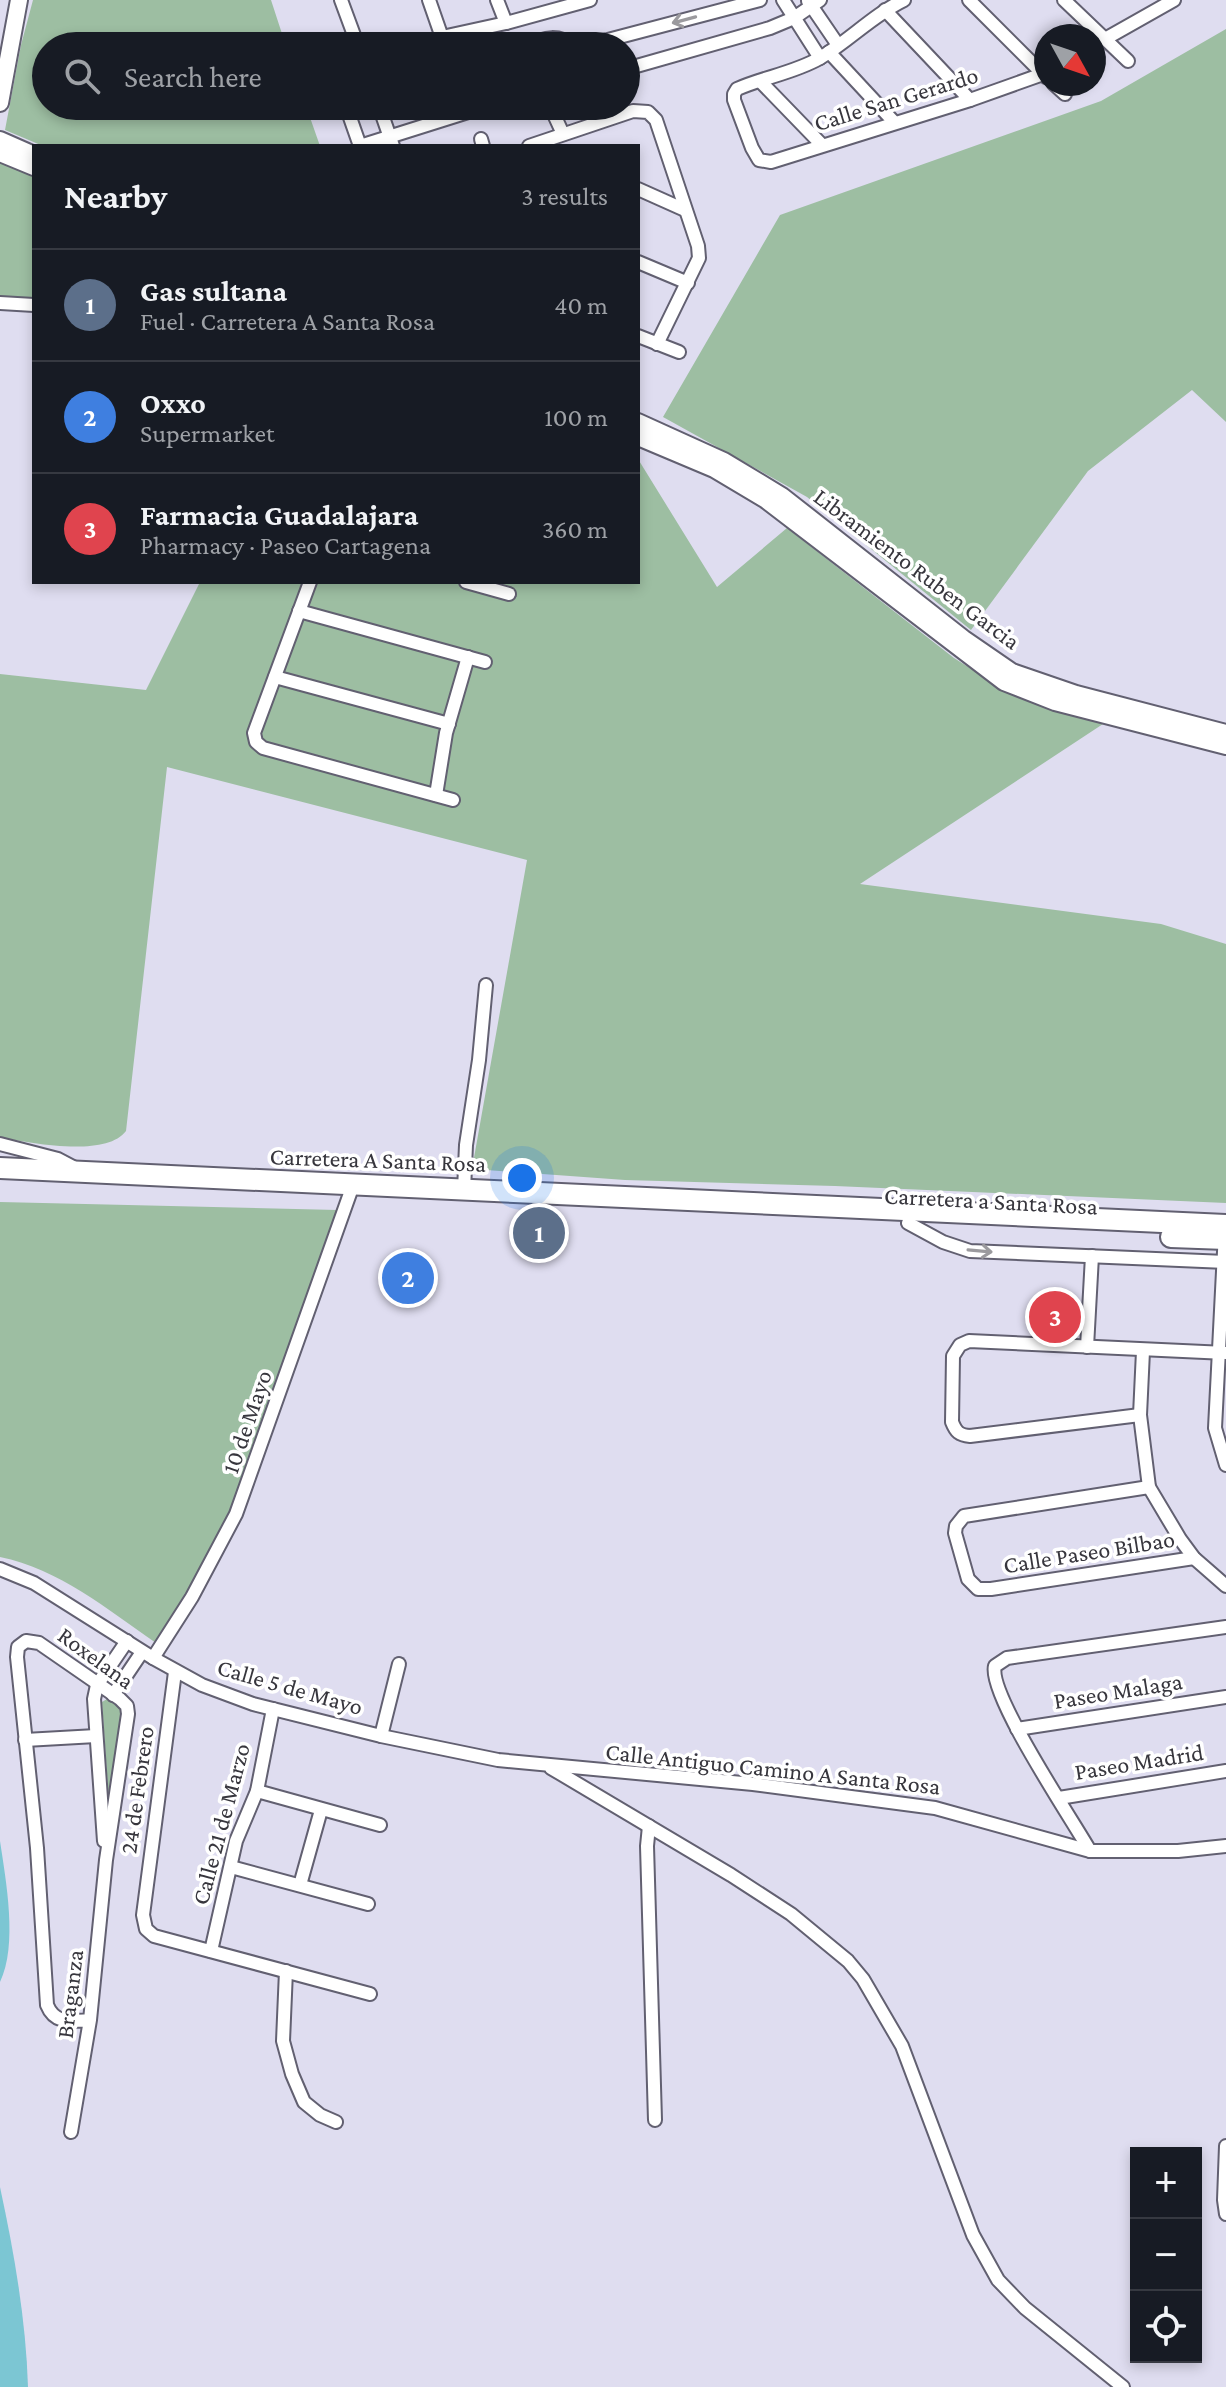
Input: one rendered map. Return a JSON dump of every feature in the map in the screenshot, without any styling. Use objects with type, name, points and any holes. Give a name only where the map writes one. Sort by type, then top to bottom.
[{"type":"main road","name":"Carretera A Santa Rosa","points":[[6,1167],[351,1192],[464,1190],[753,1210]]},
{"type":"main road","name":"Carretera A Santa Rosa","points":[[0,1182],[351,1192],[753,1210]]},
{"type":"main road","name":"Carretera a Santa Rosa","points":[[753,1210],[884,1208],[1225,1232]]},
{"type":"main road","name":"Carretera a Santa Rosa","points":[[753,1210],[908,1223],[1225,1232]]},
{"type":"street","points":[[0,103],[19,0]]},
{"type":"street","points":[[341,0],[353,32]]},
{"type":"street","points":[[429,0],[441,32]]},
{"type":"street","points":[[497,0],[506,23]]},
{"type":"street","points":[[475,32],[549,12],[568,3],[590,0]]},
{"type":"street","points":[[635,32],[734,4],[760,0]]},
{"type":"street","points":[[783,0],[794,18],[894,122]]},
{"type":"street","points":[[822,145],[760,81],[802,67],[829,52],[885,10],[904,0]]},
{"type":"street","points":[[969,0],[1034,65]]},
{"type":"street","points":[[1064,0],[1089,24]]},
{"type":"street","points":[[640,65],[770,28],[794,18],[813,2],[829,52]]},
{"type":"street","points":[[1106,38],[1167,2]]},
{"type":"street","points":[[885,10],[970,100]]},
{"type":"street","points":[[541,32],[549,12]]},
{"type":"street","points":[[528,17],[533,32]]},
{"type":"street","points":[[1106,40],[1128,61]]},
{"type":"street","name":"Calle San Gerardo","points":[[760,81],[740,87],[734,92],[734,100],[755,155],[762,162],[771,162],[1034,80]]},
{"type":"street","points":[[640,111],[653,116],[659,128],[698,246],[699,258],[657,344]]},
{"type":"street","points":[[351,120],[359,144]]},
{"type":"street","points":[[384,120],[392,141],[427,120]]},
{"type":"street","points":[[559,120],[563,134]]},
{"type":"street","points":[[568,120],[577,130]]},
{"type":"street","points":[[539,144],[606,120]]},
{"type":"street","points":[[0,140],[32,154]]},
{"type":"street","points":[[0,153],[32,166]]},
{"type":"street","points":[[640,190],[685,210]]},
{"type":"street","points":[[640,263],[688,283]]},
{"type":"street","points":[[0,303],[32,305]]},
{"type":"street","points":[[640,337],[679,352]]},
{"type":"street","name":"Libramiento Ruben Garcia","points":[[640,423],[724,461],[782,496],[964,639],[1012,672],[1076,694],[1226,733]]},
{"type":"street","name":"Libramiento Ruben Garcia","points":[[640,438],[714,469],[766,500],[1004,682],[1055,702],[1226,746]]},
{"type":"street","points":[[309,584],[254,733],[256,742],[263,748],[453,800]]},
{"type":"street","points":[[487,585],[509,594]]},
{"type":"street","points":[[299,611],[485,662]]},
{"type":"street","points":[[436,795],[449,724],[468,657]]},
{"type":"street","points":[[275,677],[449,724]]},
{"type":"street","points":[[464,1190],[466,1145],[486,985]]},
{"type":"street","points":[[0,1144],[58,1159],[83,1172]]},
{"type":"street","name":"10 de Mayo","points":[[113,1695],[192,1597],[236,1514],[351,1192]]},
{"type":"street","points":[[908,1223],[943,1242],[970,1251],[1225,1262]]},
{"type":"street","points":[[1225,1232],[1220,1428],[1226,1465]]},
{"type":"street","points":[[1087,1347],[1092,1256]]},
{"type":"street","points":[[1140,1415],[962,1435],[952,1422],[953,1356],[960,1345],[969,1341],[1222,1353]]},
{"type":"street","points":[[1143,1351],[1140,1415],[1149,1487],[1194,1558],[1226,1586]]},
{"type":"street","name":"Calle Paseo Bilbao","points":[[1149,1487],[973,1513],[960,1519],[955,1533],[968,1579],[978,1589],[991,1589],[1194,1558]]},
{"type":"street","name":"Calle 5 de Mayo","points":[[0,1569],[34,1583],[175,1672],[230,1697],[381,1736],[548,1767]]},
{"type":"street","points":[[1090,1851],[1027,1749],[994,1680],[995,1666],[1007,1658],[1226,1627]]},
{"type":"street","name":"Roxelana","points":[[90,2020],[66,2021],[56,2018],[47,2005],[37,1848],[18,1647],[26,1641],[39,1643],[124,1703],[128,1711]]},
{"type":"street","points":[[97,1685],[127,1641]]},
{"type":"street","points":[[381,1736],[399,1664]]},
{"type":"street","name":"24 de Febrero","points":[[175,1672],[143,1915],[146,1929],[154,1936],[211,1951]]},
{"type":"street","name":"Braganza","points":[[97,1685],[94,1699],[106,1860]]},
{"type":"street","name":"Paseo Malaga","points":[[1017,1729],[1226,1697]]},
{"type":"street","name":"Calle 21 de Marzo","points":[[211,1951],[236,1841],[257,1791],[273,1709]]},
{"type":"street","name":"Braganza","points":[[71,2132],[90,2020],[106,1860],[128,1711]]},
{"type":"street","points":[[25,1740],[96,1736]]},
{"type":"street","points":[[548,1767],[791,1914],[848,1961],[863,1979],[902,2046],[973,2235],[998,2280],[1025,2308],[1123,2387]]},
{"type":"street","name":"Calle Antiguo Camino A Santa Rosa","points":[[548,1767],[753,1784],[935,1808],[1090,1851],[1178,1851],[1226,1846]]},
{"type":"street","name":"Paseo Madrid","points":[[1059,1798],[1226,1771]]},
{"type":"street","points":[[257,1791],[380,1825]]},
{"type":"street","points":[[300,1885],[321,1810]]},
{"type":"street","points":[[649,1826],[647,1846],[655,2120]]},
{"type":"street","points":[[231,1867],[368,1904]]},
{"type":"street","points":[[211,1951],[370,1994]]},
{"type":"street","points":[[286,1971],[283,2041],[292,2074],[304,2102],[320,2115],[336,2122]]},
{"type":"street","points":[[1226,2146],[1226,2214]]},
{"type":"green space","points":[[33,0],[271,0],[281,32],[32,32],[32,120],[311,120],[319,144],[38,144],[5,130]]},
{"type":"green space","points":[[1226,29],[1226,422],[1192,390],[1088,471],[971,630],[807,497],[663,417],[780,215],[1101,101]]},
{"type":"green space","points":[[0,159],[32,174],[32,299],[0,297]]},
{"type":"green space","points":[[640,462],[717,587],[787,528],[954,658],[1011,694],[1045,707],[1106,722],[860,884],[1161,924],[1226,944],[1226,1203],[625,1180],[472,1169],[527,860],[167,767],[126,1131],[116,1139],[85,1146],[47,1145],[0,1137],[0,674],[146,690],[199,584],[640,584]]},
{"type":"green space","points":[[0,1202],[337,1210],[230,1522],[156,1643],[62,1581],[0,1557]]},
{"type":"green space","points":[[107,1699],[122,1708],[109,1803],[102,1702]]},
{"type":"water","points":[[0,1841],[9,1932],[0,1982]]},
{"type":"water","points":[[0,2187],[18,2286],[28,2387],[0,2387]]},
{"type":"place","name":"Gas sultana","points":[[539,1233]]},
{"type":"place","name":"Oxxo","points":[[408,1278]]},
{"type":"place","name":"Farmacia Guadalajara","points":[[1055,1317]]}]
